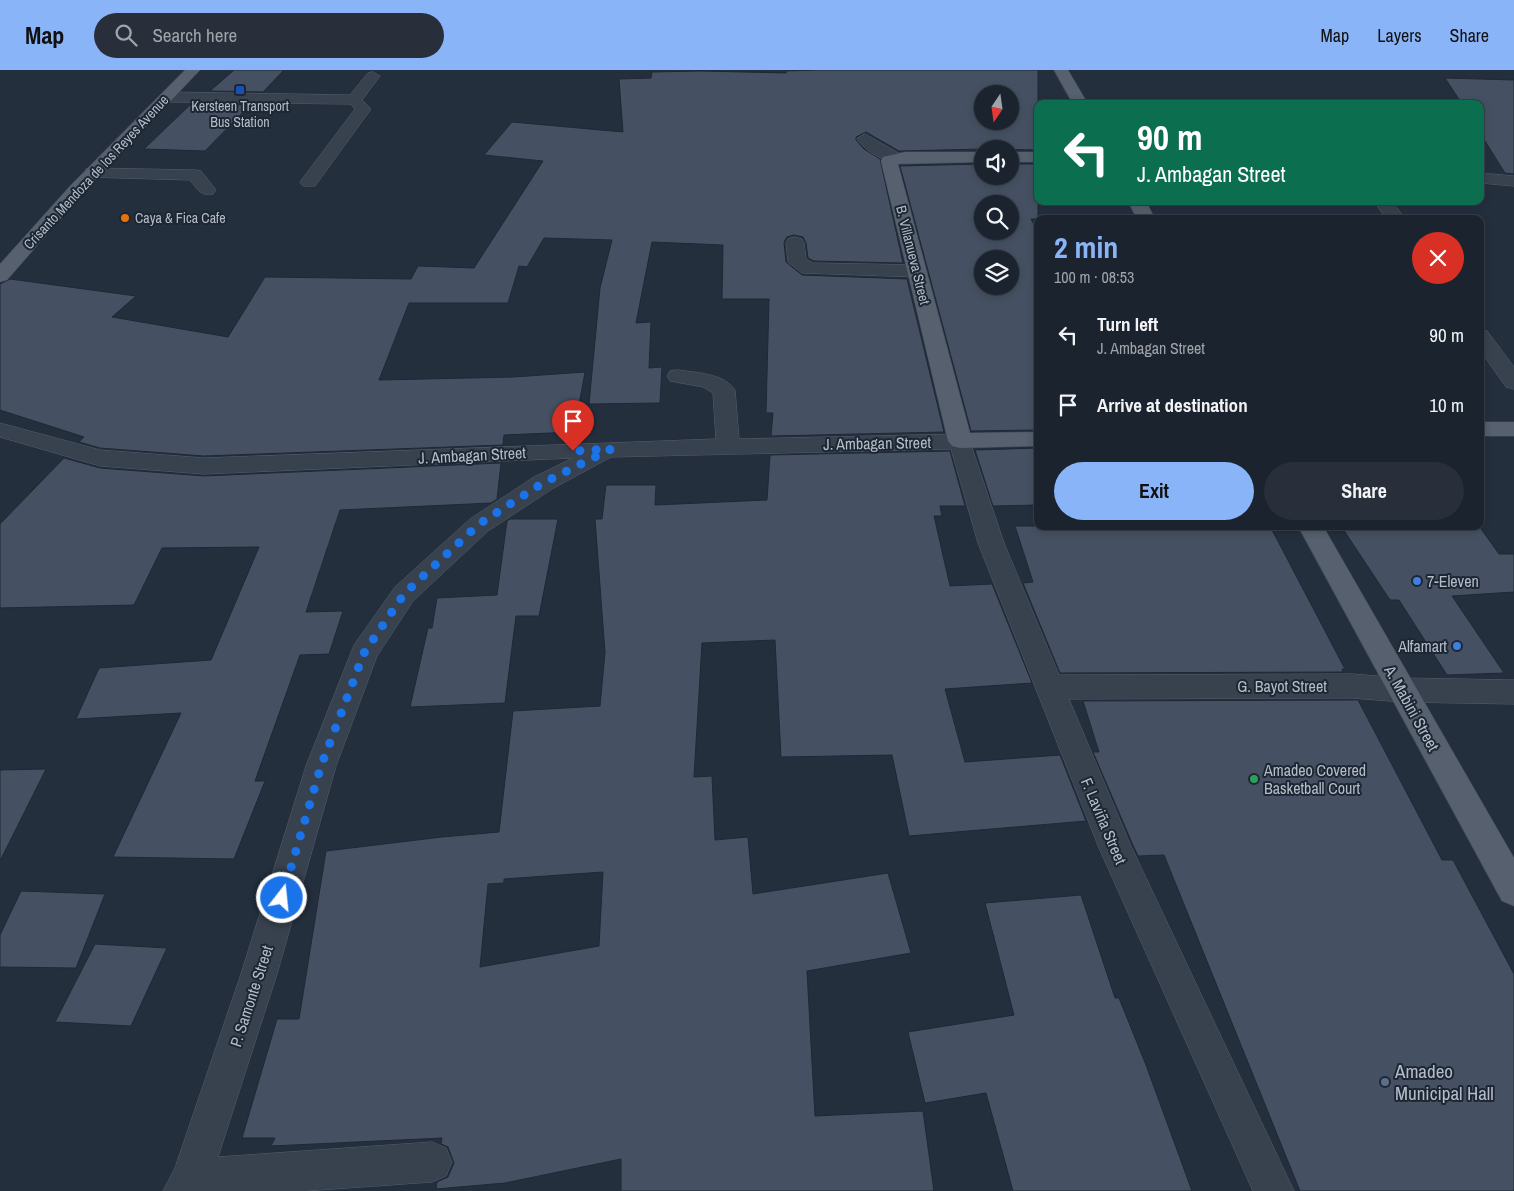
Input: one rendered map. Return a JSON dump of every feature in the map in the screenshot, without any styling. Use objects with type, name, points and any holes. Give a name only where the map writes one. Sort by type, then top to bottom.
[{"type":"main road","name":"Crisanto Mendoza de los Reyes Avenue","points":[[0,276],[92,173],[193,70]]},
{"type":"main road","points":[[1061,70],[1079,100]]},
{"type":"main road","points":[[896,158],[974,157]]},
{"type":"main road","points":[[1019,157],[1034,157]]},
{"type":"main road","name":"B. Villanueva Street","points":[[896,158],[889,161],[960,441]]},
{"type":"main road","points":[[1484,429],[1514,429]]},
{"type":"main road","name":"J. Ambagan Street","points":[[960,441],[1034,440]]},
{"type":"main road","name":"A. Mabini Street","points":[[1312,530],[1514,890]]},
{"type":"street","points":[[354,100],[373,76]]},
{"type":"street","points":[[166,97],[354,100],[363,109],[309,182]]},
{"type":"street","points":[[865,139],[873,147],[896,158]]},
{"type":"street","points":[[92,173],[195,175],[207,190]]},
{"type":"street","points":[[1484,178],[1514,180]]},
{"type":"street","points":[[795,243],[797,262],[809,269],[917,271]]},
{"type":"street","points":[[1484,341],[1514,382]]},
{"type":"street","points":[[678,376],[709,381],[724,390],[728,447]]},
{"type":"street","name":"J. Ambagan Street","points":[[0,430],[100,458],[204,466],[611,449],[960,441]]},
{"type":"street","name":"F. Laviña Street","points":[[960,441],[991,542],[1115,848],[1274,1191]]},
{"type":"street","name":"P. Samonte Street","points":[[187,1185],[260,974],[321,766],[364,653],[404,594],[479,524],[543,483],[611,449]]},
{"type":"street","name":"G. Bayot Street","points":[[1049,687],[1352,686],[1402,690],[1514,692]]},
{"type":"street","points":[[187,1185],[432,1162]]},
{"type":"building","points":[[234,70],[284,70],[263,92],[210,91]]},
{"type":"building","points":[[817,70],[1038,70],[1038,100],[1034,100],[1034,150],[1019,150],[1019,140],[974,140],[974,149],[899,151],[866,132],[856,137],[856,140],[864,149],[880,159],[903,263],[814,261],[808,258],[806,243],[803,237],[794,235],[787,237],[784,242],[786,262],[802,275],[907,279],[944,432],[771,436],[773,413],[766,413],[769,299],[722,299],[723,245],[652,242],[636,323],[651,322],[649,368],[662,367],[660,403],[589,404],[600,288],[612,240],[544,238],[527,267],[519,266],[508,303],[409,303],[379,380],[514,377],[585,372],[574,432],[504,435],[503,445],[204,456],[100,448],[79,442],[84,437],[0,410],[0,284],[10,279],[136,296],[112,317],[228,337],[265,277],[411,279],[418,266],[474,268],[543,161],[484,155],[512,122],[623,132],[619,79],[651,78],[652,72],[786,73],[786,71]]},
{"type":"building","points":[[1445,78],[1514,80],[1514,174],[1505,173],[1484,139],[1484,100],[1459,100]]},
{"type":"building","points":[[191,104],[250,105],[205,151],[144,149]]},
{"type":"building","points":[[974,164],[974,185],[1019,185],[1019,164],[1034,164],[1034,205],[1038,205],[1038,215],[1034,215],[1034,219],[1031,219],[1034,225],[1034,430],[971,431],[900,166]]},
{"type":"building","points":[[1034,448],[1034,505],[993,506],[975,450]]},
{"type":"building","points":[[950,451],[965,506],[940,506],[942,516],[934,516],[950,586],[992,584],[1032,683],[945,689],[965,762],[1060,755],[1086,821],[909,836],[892,755],[781,757],[775,640],[702,643],[694,777],[712,776],[715,840],[748,837],[753,894],[888,873],[911,953],[807,971],[815,1116],[923,1111],[934,1191],[621,1191],[621,1159],[505,1183],[436,1189],[437,1182],[448,1177],[454,1163],[448,1147],[441,1144],[442,1138],[271,1146],[275,1138],[242,1138],[277,1019],[299,1019],[326,851],[499,832],[513,711],[600,706],[605,652],[595,519],[602,519],[606,485],[656,485],[655,505],[767,500],[770,455]],"holes":[[[603,872],[599,946],[480,967],[488,884],[504,883],[504,879]]]},
{"type":"building","points":[[64,458],[100,468],[204,476],[501,463],[497,499],[491,503],[340,510],[306,612],[343,611],[329,654],[300,655],[255,781],[265,781],[234,859],[113,857],[181,713],[76,719],[99,668],[211,660],[259,547],[162,548],[134,605],[0,608],[0,524]]},
{"type":"building","points":[[510,519],[558,519],[539,616],[516,616],[505,703],[410,707],[428,628],[432,628],[437,598],[497,595],[507,521]]},
{"type":"building","points":[[1015,526],[1034,526],[1034,530],[1272,530],[1345,669],[1342,669],[1343,672],[1060,673],[1023,583],[1033,582]]},
{"type":"building","points":[[1344,530],[1482,530],[1499,554],[1514,554],[1514,592],[1452,596],[1504,673],[1447,675],[1399,600],[1390,600]]},
{"type":"building","name":"Amadeo Municipal Hall","points":[[1358,700],[1442,860],[1453,860],[1514,974],[1514,1191],[1300,1191],[1164,855],[1138,856],[1132,843],[1093,752],[1099,752],[1083,701]]},
{"type":"building","points":[[46,769],[0,861],[0,770]]},
{"type":"building","points":[[21,891],[105,894],[76,968],[0,967],[0,935]]},
{"type":"building","points":[[1081,895],[1115,998],[1119,998],[1146,1065],[1192,1191],[1013,1191],[986,1093],[925,1103],[908,1032],[1014,1015],[985,903]]},
{"type":"building","points":[[95,944],[167,948],[131,1026],[55,1022]]},
{"type":"place","name":"Kersteen Transport Bus Station","points":[[240,90]]},
{"type":"place","name":"Caya & Fica Cafe","points":[[125,218]]},
{"type":"place","name":"7-Eleven","points":[[1417,581]]},
{"type":"place","name":"Alfamart","points":[[1457,646]]},
{"type":"place","name":"Amadeo Covered Basketball Court","points":[[1254,779]]},
{"type":"place","name":"Amadeo Municipal Hall","points":[[1385,1082]]},
{"type":"route","points":[[282,898],[321,766],[364,653],[404,594],[479,524],[543,483],[611,449],[573,451]]}]
